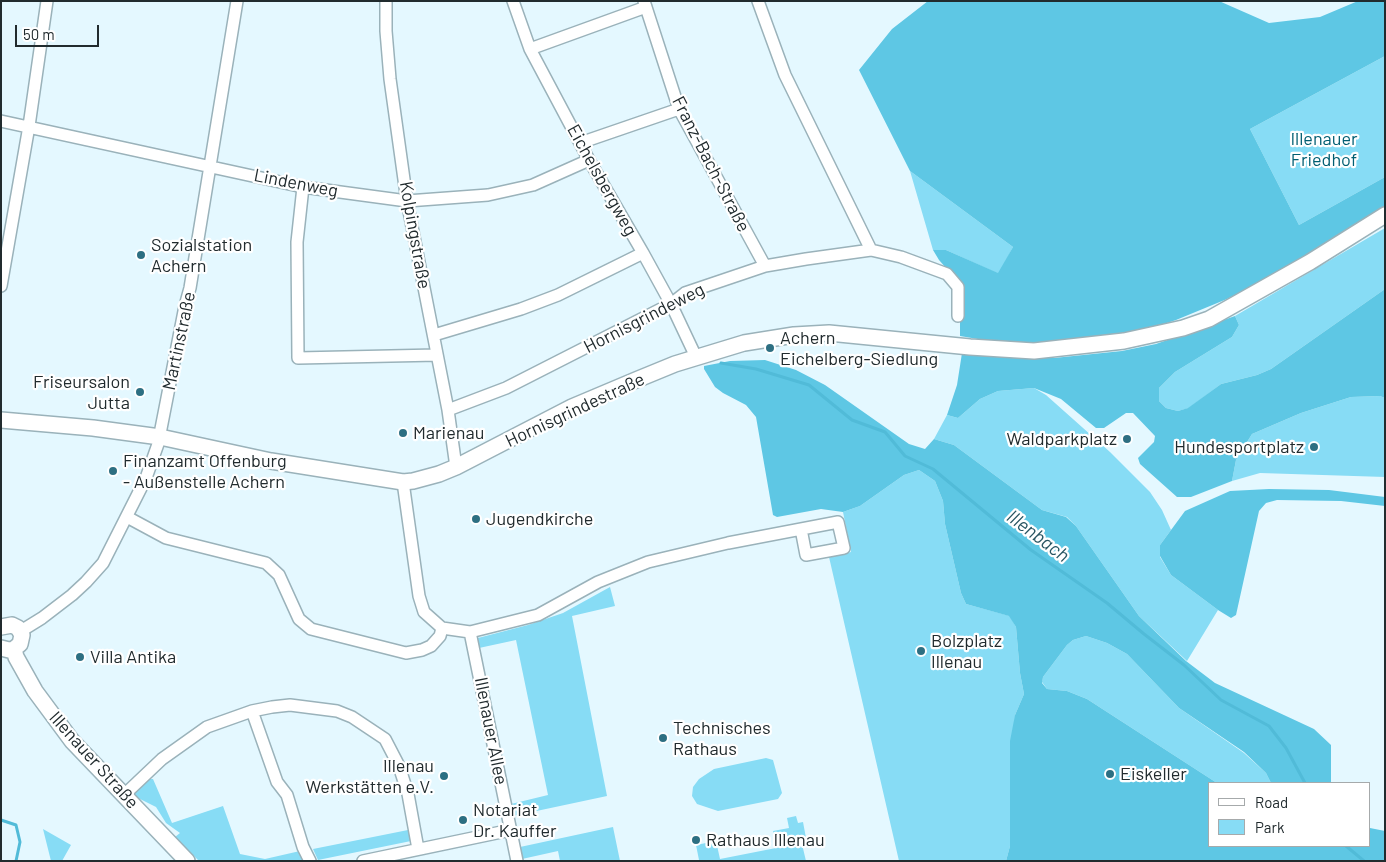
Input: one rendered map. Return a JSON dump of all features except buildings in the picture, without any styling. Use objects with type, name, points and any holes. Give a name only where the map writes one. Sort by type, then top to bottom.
[{"type":"main road","name":"Hornisgrindestraße","points":[[1,420],[93,428],[160,437],[271,460],[403,482],[439,474],[456,467],[572,407],[675,364],[744,344],[778,337],[829,333],[975,348],[1034,351],[1124,341],[1183,328],[1209,319],[1310,262],[1385,215]]},
{"type":"main road","points":[[1,627],[12,625],[20,631],[22,640],[20,644],[8,648]]},
{"type":"main road","name":"Illenauer Straße","points":[[8,648],[16,656],[35,691],[72,740],[187,861]]},
{"type":"street","points":[[1,286],[47,1]]},
{"type":"street","name":"Martinstraße","points":[[20,631],[42,618],[86,582],[103,563],[146,478],[160,437],[190,288],[237,1]]},
{"type":"street","name":"Kolpingstraße","points":[[386,1],[386,31],[390,78],[407,201],[448,410],[456,467]]},
{"type":"street","name":"Eichelsbergweg","points":[[513,1],[530,49],[589,160],[671,304],[696,357]]},
{"type":"street","points":[[758,1],[785,75],[871,250]]},
{"type":"street","points":[[530,49],[645,4]]},
{"type":"street","name":"Franz-Bach-Straße","points":[[645,4],[679,109],[764,266]]},
{"type":"street","points":[[580,143],[679,109]]},
{"type":"street","name":"Lindenweg","points":[[1,121],[303,187],[407,201],[488,196],[533,185],[589,160]]},
{"type":"street","points":[[303,187],[297,242],[298,358],[437,355]]},
{"type":"street","name":"Hornisgrindeweg","points":[[448,410],[506,388],[671,304],[685,293],[764,266],[871,250],[901,257],[947,274],[958,287],[958,316]]},
{"type":"street","points":[[434,335],[521,309],[558,295],[643,253]]},
{"type":"street","points":[[403,482],[419,596],[424,612],[442,628],[470,632],[538,615],[598,582],[648,562],[728,542],[801,529]]},
{"type":"street","points":[[127,517],[166,538],[266,563],[279,575],[300,619],[311,629],[406,653],[431,646],[440,636],[442,628]]},
{"type":"street","name":"Illenauer Allee","points":[[470,632],[517,861]]},
{"type":"street","points":[[124,795],[162,759],[207,727],[252,711],[290,705],[337,711],[352,717],[385,739],[399,766],[408,794],[418,849]]},
{"type":"street","points":[[252,711],[277,782],[287,795],[303,847],[310,861]]},
{"type":"street","points":[[363,861],[511,830]]},
{"type":"green space","name":"Illenauer Friedhof","points":[[1385,56],[1385,177],[1299,225],[1250,129]]},
{"type":"green space","points":[[910,171],[1013,247],[999,274],[946,250],[933,250]]},
{"type":"green space","points":[[1385,228],[1385,289],[1271,369],[1257,375],[1221,384],[1189,408],[1178,411],[1166,408],[1159,401],[1159,388],[1175,372],[1232,337],[1239,325],[1235,316]]},
{"type":"green space","points":[[1034,388],[1046,395],[1110,452],[1150,492],[1162,510],[1171,530],[1160,545],[1160,557],[1171,575],[1218,610],[1187,661],[1139,616],[1076,526],[1067,517],[1042,510],[954,445],[934,439],[947,415],[958,418],[980,399],[998,391]]},
{"type":"green space","name":"Hundesportplatz","points":[[1380,396],[1385,398],[1385,477],[1260,473],[1232,481],[1236,460],[1252,434],[1301,413],[1351,397]]},
{"type":"green space","points":[[919,470],[935,481],[943,501],[945,524],[961,593],[966,604],[1010,616],[1016,627],[1024,694],[1015,715],[1010,846],[1006,861],[899,861],[829,557],[851,552],[843,512],[860,506],[904,475]]},
{"type":"green space","points":[[610,587],[615,606],[572,616],[607,796],[513,816],[511,804],[548,795],[516,640],[479,648],[478,638],[528,625],[563,613]]},
{"type":"green space","points":[[1086,636],[1107,643],[1127,654],[1179,708],[1244,753],[1266,773],[1270,782],[1215,782],[1087,699],[1067,691],[1047,689],[1042,682],[1043,677],[1067,645],[1073,640]]},
{"type":"green space","points":[[766,758],[773,760],[782,793],[778,799],[718,811],[697,804],[692,796],[693,787],[699,779],[714,769]]},
{"type":"green space","points":[[146,779],[153,779],[172,823],[223,806],[240,854],[265,859],[300,851],[305,861],[199,861],[175,837],[180,833],[166,823],[156,807],[130,794]]},
{"type":"green space","points":[[796,816],[798,823],[803,822],[806,838],[801,840],[806,861],[699,860],[696,845],[716,841],[720,859],[776,848],[773,831],[789,828],[787,818]]},
{"type":"green space","points":[[613,827],[620,861],[560,861],[558,851],[522,859],[520,847]]},
{"type":"green space","points":[[43,829],[71,845],[62,861],[51,861]]},
{"type":"green space","points":[[413,829],[414,836],[411,841],[318,860],[313,849]]},
{"type":"shaded area","points":[[928,1],[1219,1],[1269,23],[1320,17],[1358,1],[1385,1],[1385,56],[1250,129],[1299,225],[1385,177],[1385,206],[1297,262],[1227,299],[1176,320],[1137,333],[1044,344],[1001,343],[960,336],[960,284],[939,260],[933,250],[946,250],[998,273],[1013,247],[910,171],[859,70],[892,29]]},
{"type":"shaded area","points":[[1385,289],[1385,398],[1380,396],[1351,397],[1301,413],[1252,434],[1236,460],[1232,481],[1191,497],[1177,497],[1140,464],[1138,458],[1154,442],[1155,436],[1133,413],[1126,413],[1104,428],[1096,428],[1061,399],[1034,388],[998,391],[980,399],[958,418],[947,415],[957,385],[962,353],[1054,358],[1122,351],[1156,344],[1235,316],[1239,325],[1232,337],[1175,372],[1159,388],[1159,401],[1166,408],[1178,411],[1188,408],[1221,384],[1257,375],[1271,369]]},
{"type":"shaded area","points":[[765,360],[796,370],[825,385],[909,444],[925,449],[934,439],[954,445],[1042,510],[1066,517],[1076,526],[1139,616],[1186,661],[1215,683],[1314,729],[1331,745],[1331,782],[1270,782],[1266,773],[1244,752],[1179,708],[1127,654],[1107,643],[1086,636],[1073,640],[1067,645],[1043,677],[1042,683],[1047,689],[1067,691],[1087,699],[1215,782],[1208,782],[1208,847],[1371,847],[1371,828],[1385,831],[1385,861],[1006,861],[1010,846],[1010,741],[1015,715],[1024,694],[1016,627],[1009,616],[966,604],[961,593],[945,524],[943,501],[935,481],[919,470],[904,475],[860,506],[843,512],[821,509],[777,517],[773,515],[756,417],[746,405],[715,387],[704,369],[704,366],[730,361]]},
{"type":"shaded area","points":[[1269,489],[1329,490],[1385,497],[1385,506],[1341,501],[1277,500],[1266,503],[1259,511],[1236,615],[1231,618],[1171,575],[1160,556],[1160,545],[1185,511],[1230,491]]},
{"type":"waterway","name":"Illenbach","points":[[721,363],[756,369],[809,385],[852,420],[885,432],[905,456],[933,469],[1031,550],[1107,603],[1184,665],[1221,700],[1269,726],[1286,748],[1304,782]]},
{"type":"waterway","points":[[1,820],[16,825],[20,842],[16,861]]},
{"type":"waterway","name":"Illenbach","points":[[1347,847],[1364,861]]},
{"type":"place","name":"Sozialstation Achern","points":[[141,255]]},
{"type":"place","name":"Achern Eichelberg-Siedlung","points":[[770,348]]},
{"type":"place","name":"Friseursalon Jutta","points":[[140,392]]},
{"type":"place","name":"Marienau","points":[[403,433]]},
{"type":"place","name":"Waldparkplatz","points":[[1127,439]]},
{"type":"place","name":"Hundesportplatz","points":[[1314,447]]},
{"type":"place","name":"Finanzamt Offenburg - Außenstelle Achern","points":[[113,471]]},
{"type":"place","name":"Jugendkirche","points":[[476,519]]},
{"type":"place","name":"Bolzplatz Illenau","points":[[921,651]]},
{"type":"place","name":"Villa Antika","points":[[80,657]]},
{"type":"place","name":"Technisches Rathaus","points":[[663,738]]},
{"type":"place","name":"Eiskeller","points":[[1110,774]]},
{"type":"place","name":"Illenau Werkstätten e.V.","points":[[444,776]]},
{"type":"place","name":"Notariat Dr. Kauffer","points":[[463,820]]},
{"type":"place","name":"Rathaus Illenau","points":[[696,840]]}]
